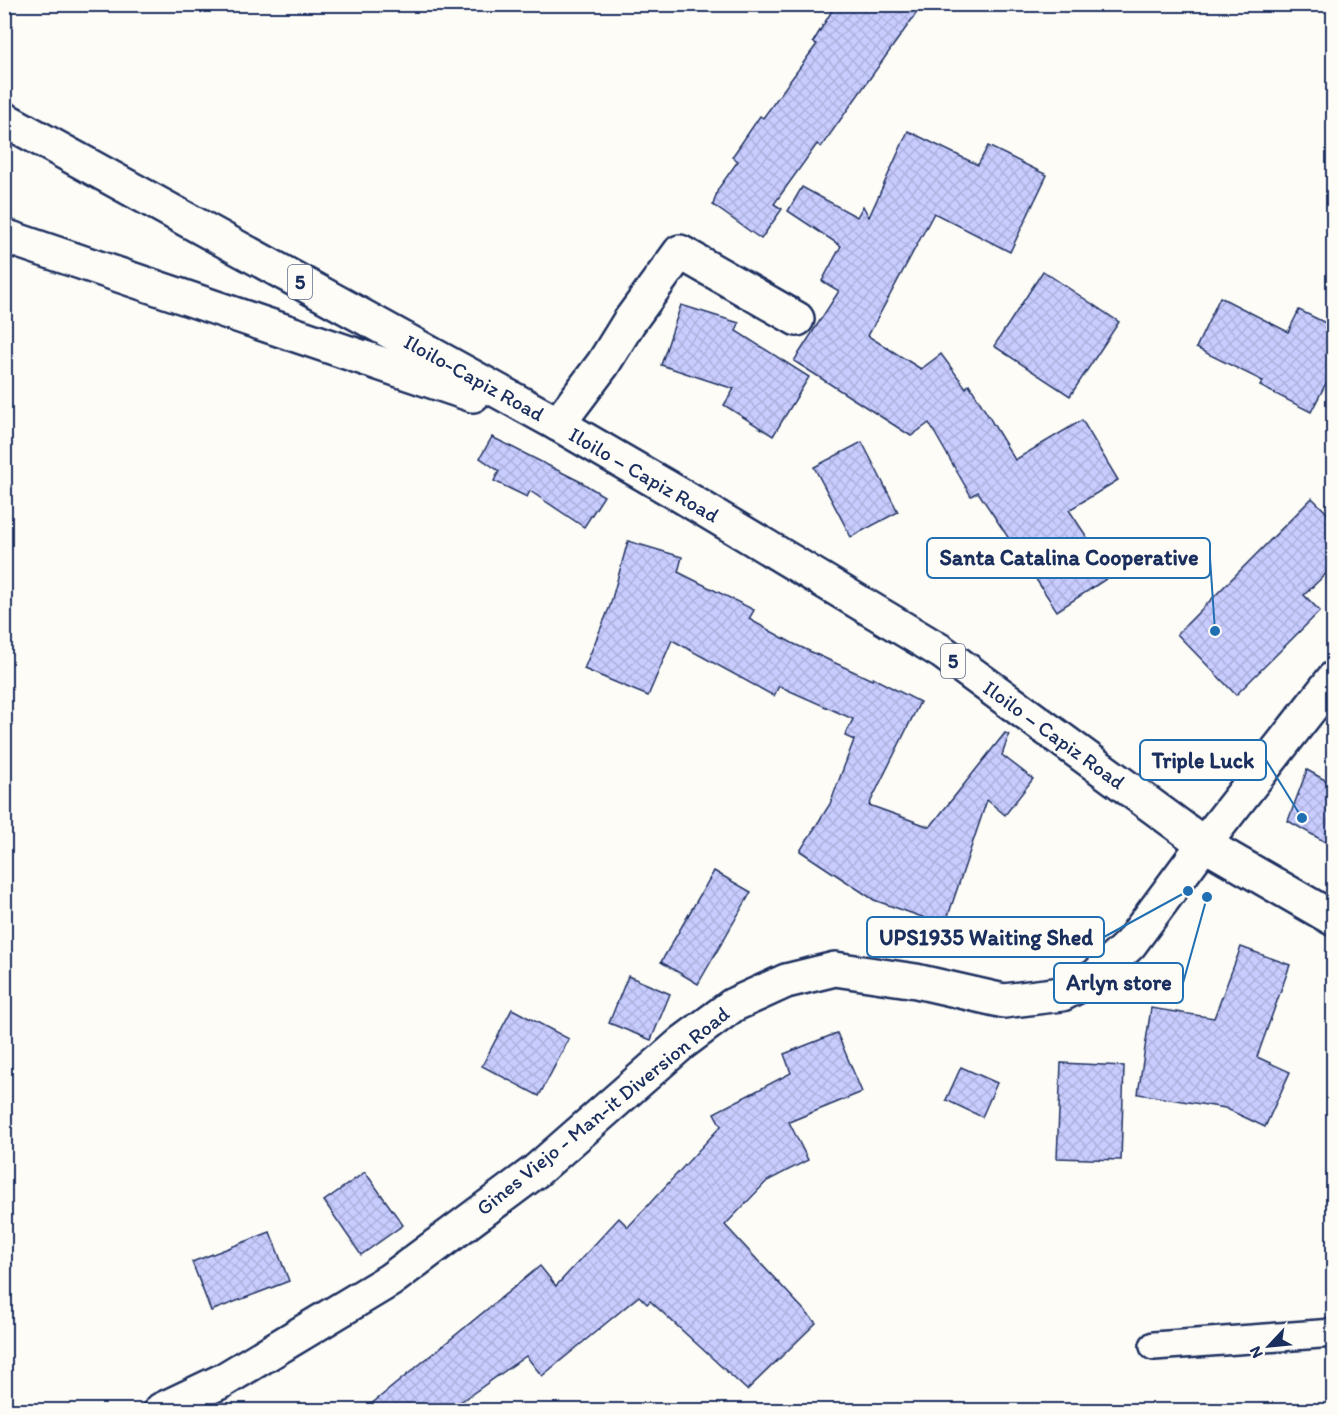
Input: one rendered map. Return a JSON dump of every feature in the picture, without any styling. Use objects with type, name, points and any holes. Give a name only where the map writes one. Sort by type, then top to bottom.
[{"type":"main road","name":"Iloilo-Capiz Road","points":[[4,119],[558,424]]},
{"type":"main road","name":"Iloilo-Capiz Road","points":[[4,236],[558,424]]},
{"type":"main road","points":[[558,424],[603,364],[629,322],[680,252],[797,319]]},
{"type":"main road","name":"Iloilo – Capiz Road","points":[[558,424],[942,652],[1204,844],[1334,919]]},
{"type":"main road","name":"Gines Viejo - Man-it Diversion Road","points":[[161,1410],[222,1381],[390,1280],[536,1171],[682,1043],[733,1005],[786,981],[835,969],[916,981],[1004,1001],[1062,994],[1095,977],[1130,944],[1204,844],[1334,678]]},
{"type":"lane","points":[[1154,1346],[1334,1333]]},
{"type":"building","points":[[836,4],[923,4],[821,147],[817,144],[774,204],[782,209],[761,239],[713,205],[718,189],[738,161],[732,157],[760,116],[763,118],[817,44],[813,42]]},
{"type":"building","points":[[908,131],[978,165],[988,146],[1047,175],[1010,252],[934,213],[868,336],[921,369],[941,354],[966,388],[969,384],[1015,460],[1082,420],[1118,480],[1069,510],[1112,575],[1057,611],[978,492],[971,496],[929,423],[911,436],[794,361],[839,291],[822,281],[841,246],[788,211],[802,187],[857,217],[863,206],[869,217]]},
{"type":"building","points":[[1043,271],[1119,322],[1070,396],[994,346]]},
{"type":"building","points":[[1220,297],[1288,332],[1299,310],[1334,327],[1334,368],[1311,412],[1260,386],[1263,381],[1196,348]]},
{"type":"building","points":[[681,305],[739,323],[736,331],[809,377],[773,436],[724,405],[734,389],[661,365]]},
{"type":"building","points":[[492,437],[604,496],[584,527],[530,491],[527,497],[494,481],[499,471],[480,458]]},
{"type":"building","points":[[862,442],[898,512],[851,537],[814,467]]},
{"type":"building","points":[[1312,498],[1334,520],[1334,566],[1304,595],[1320,611],[1236,695],[1177,634]]},
{"type":"building","points":[[628,541],[682,557],[678,572],[754,610],[749,619],[792,643],[872,680],[873,678],[920,702],[869,805],[930,827],[1005,733],[1009,735],[1002,755],[1033,779],[1005,815],[987,800],[945,925],[874,900],[800,851],[830,804],[854,740],[845,736],[853,719],[779,686],[774,696],[672,640],[648,696],[584,669],[610,606]]},
{"type":"building","points":[[1307,770],[1334,785],[1334,847],[1288,821]]},
{"type":"building","points":[[714,871],[751,892],[698,984],[661,962]]},
{"type":"building","points":[[1241,947],[1290,965],[1257,1057],[1290,1072],[1265,1127],[1225,1108],[1138,1094],[1151,1008],[1214,1018]]},
{"type":"building","points":[[628,976],[670,994],[651,1040],[609,1023]]},
{"type":"building","points":[[512,1009],[569,1039],[539,1096],[482,1066]]},
{"type":"building","points":[[837,1033],[862,1092],[789,1122],[808,1160],[767,1181],[725,1225],[816,1323],[747,1390],[650,1301],[647,1304],[639,1296],[542,1376],[526,1356],[449,1410],[364,1410],[540,1266],[556,1286],[619,1218],[628,1227],[721,1126],[714,1113],[791,1073],[784,1054]]},
{"type":"building","points":[[1061,1063],[1124,1066],[1121,1160],[1057,1158]]},
{"type":"building","points":[[961,1067],[997,1083],[982,1117],[946,1100]]},
{"type":"building","points":[[365,1172],[403,1225],[361,1255],[324,1201]]},
{"type":"building","points":[[270,1232],[289,1281],[211,1311],[192,1262]]},
{"type":"place","name":"Santa Catalina Cooperative","points":[[1215,631]]},
{"type":"place","name":"Triple Luck","points":[[1302,818]]},
{"type":"place","name":"UPS1935 Waiting Shed","points":[[1188,891]]},
{"type":"place","name":"Arlyn store","points":[[1207,897]]}]
